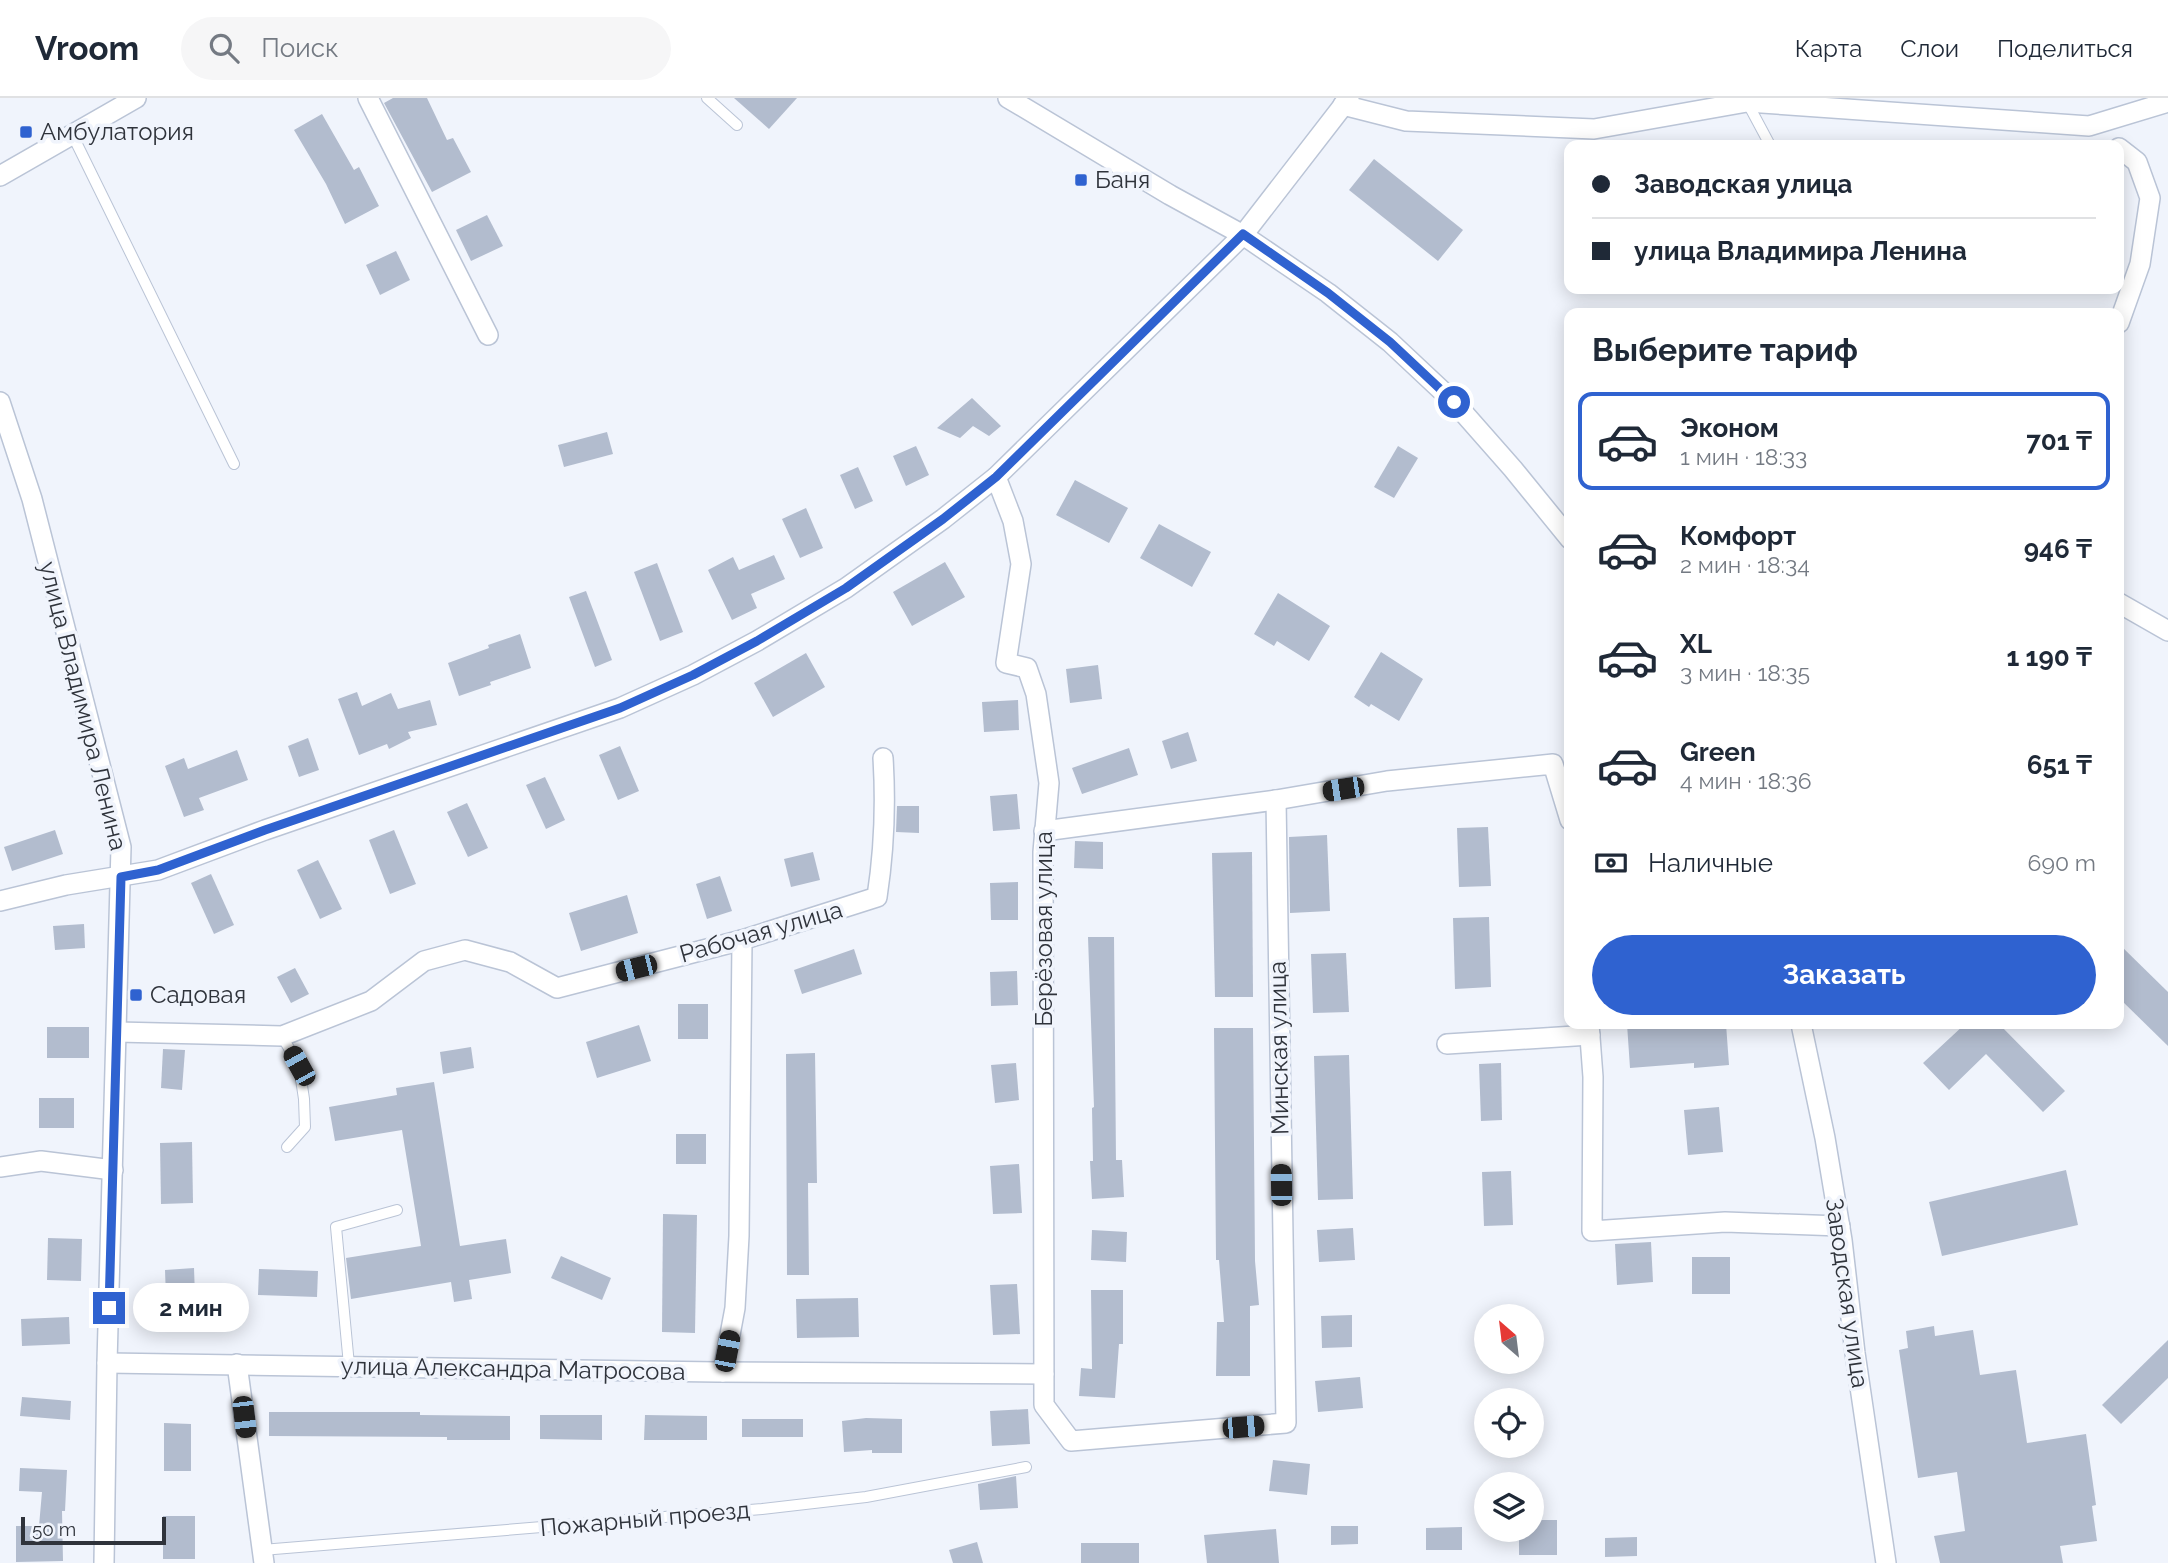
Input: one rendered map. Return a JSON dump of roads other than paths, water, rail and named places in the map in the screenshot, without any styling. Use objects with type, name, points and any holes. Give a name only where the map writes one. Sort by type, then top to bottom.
[{"type":"street","points":[[0,176],[136,98]]},
{"type":"street","points":[[368,98],[488,335]]},
{"type":"street","points":[[1008,98],[1170,195],[1243,234],[1328,293],[1390,342],[1454,402],[1513,468],[1564,532]]},
{"type":"street","points":[[0,901],[66,885],[158,870],[265,830],[620,708],[757,641],[846,588],[943,519],[996,477],[1243,234],[1346,102],[1406,121],[1594,129],[1747,102],[2089,126],[2168,102]]},
{"type":"street","points":[[2089,126],[2108,140]]},
{"type":"street","points":[[2124,152],[2137,162],[2150,198],[2140,264],[2124,309]]},
{"type":"street","name":"улица Владимира Ленина","points":[[0,402],[7,445],[32,499],[121,847],[104,1563]]},
{"type":"street","name":"Берёзовая улица","points":[[996,477],[1013,521],[1021,564],[1006,663],[1027,668],[1036,694],[1049,783],[1044,831],[1044,1405]]},
{"type":"street","points":[[2124,606],[2168,631]]},
{"type":"street","name":"Рабочая улица","points":[[117,1032],[282,1036],[371,1001],[424,961],[465,950],[510,962],[557,988],[742,940],[877,897],[884,845],[886,800],[883,758]]},
{"type":"street","points":[[1044,831],[1276,800],[1387,781],[1553,764],[1564,800]]},
{"type":"street","name":"Минская улица","points":[[1044,1405],[1071,1441],[1286,1423],[1276,800]]},
{"type":"street","points":[[723,1372],[735,1308],[739,1236],[742,940]]},
{"type":"street","points":[[1447,1044],[1590,1029],[1594,1077],[1592,1231],[1725,1223],[1840,1226]]},
{"type":"street","name":"Заводская улица","points":[[1802,1029],[1840,1226],[1855,1353],[1886,1563]]},
{"type":"street","points":[[0,1167],[41,1161],[113,1170]]},
{"type":"street","name":"улица Александра Матросова","points":[[107,1363],[1044,1374]]},
{"type":"street","points":[[237,1364],[263,1556]]},
{"type":"lane","points":[[707,98],[737,125]]},
{"type":"lane","points":[[1747,102],[1767,140]]},
{"type":"lane","points":[[72,134],[234,464]]},
{"type":"lane","points":[[282,1036],[299,1066],[304,1098],[305,1126],[287,1147]]},
{"type":"lane","points":[[349,1365],[336,1227],[397,1210]]},
{"type":"lane","name":"Пожарный проезд","points":[[263,1556],[866,1497],[1026,1467]]},
{"type":"place","name":"Амбулатория","points":[[26,132]]},
{"type":"place","name":"Баня","points":[[1081,180]]},
{"type":"place","name":"Садовая","points":[[136,995]]}]
